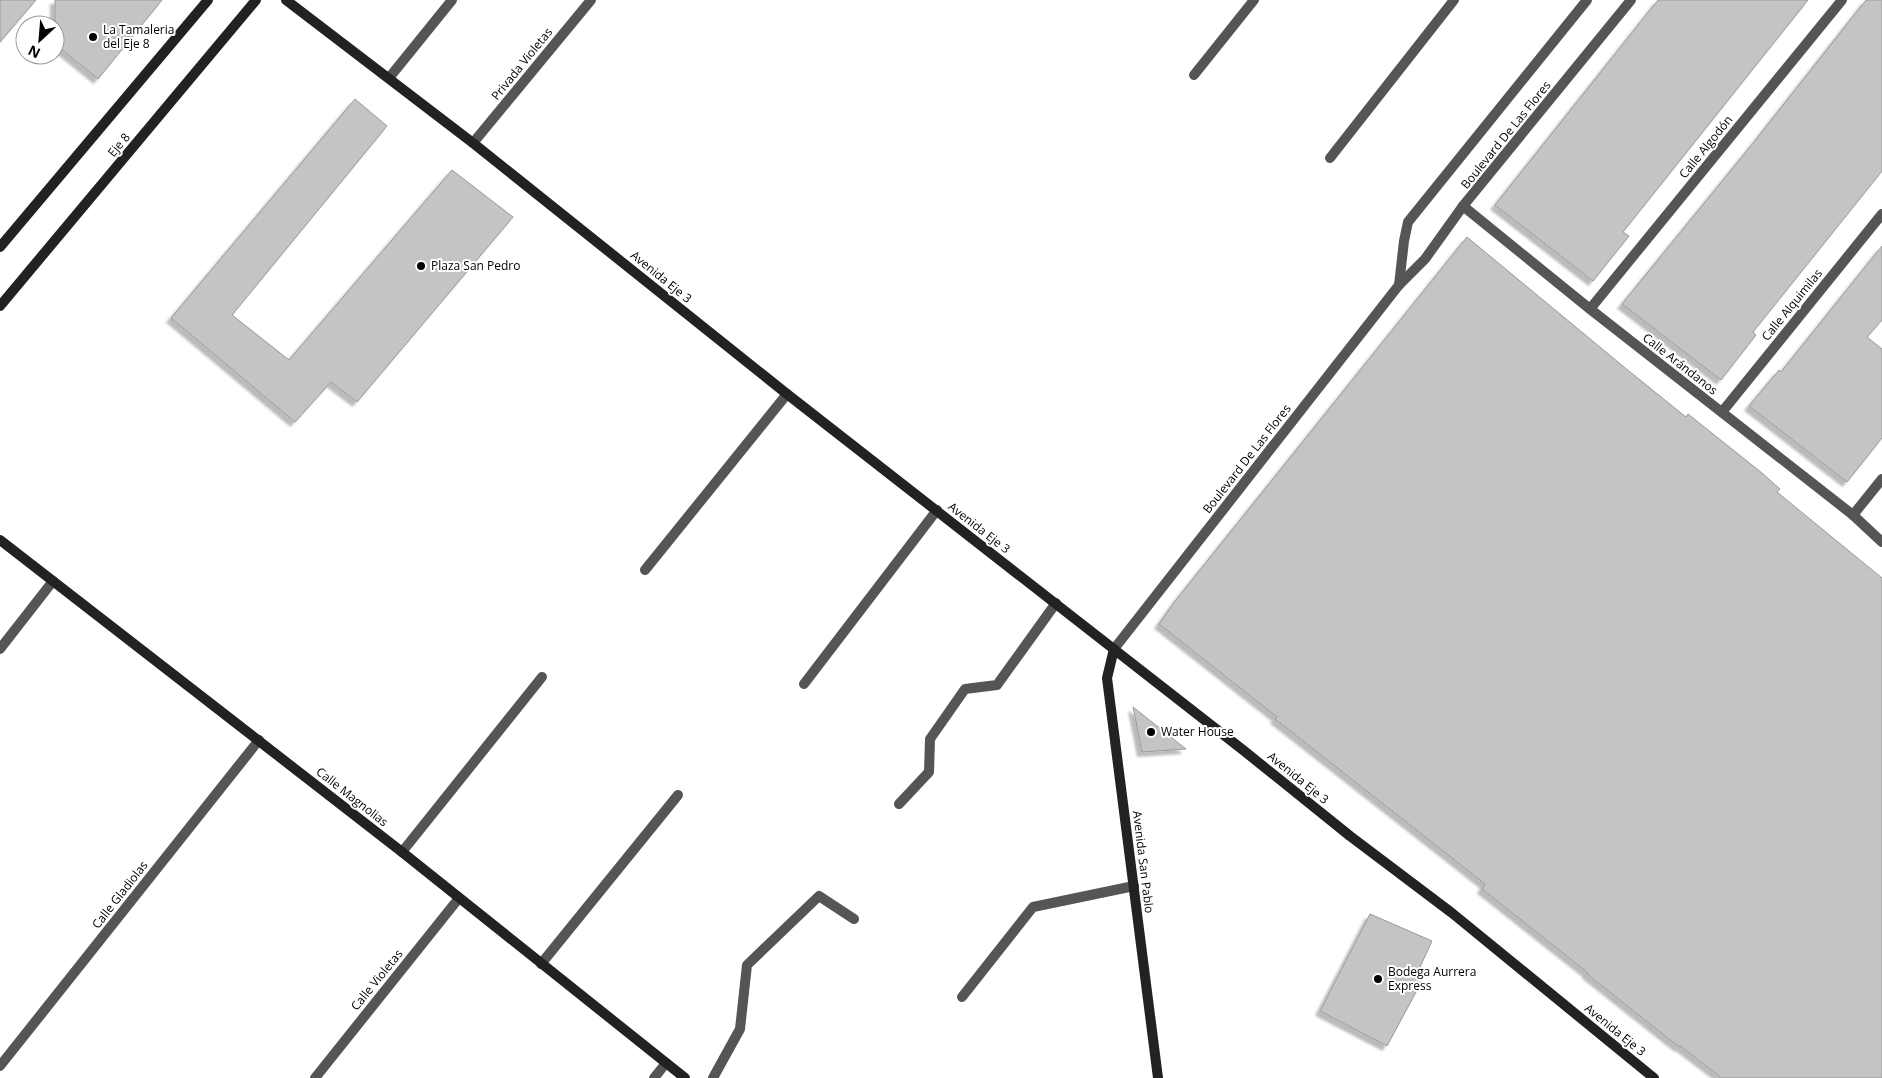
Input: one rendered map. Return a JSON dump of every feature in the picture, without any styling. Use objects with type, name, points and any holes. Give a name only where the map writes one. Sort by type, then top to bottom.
[{"type":"main road","name":"Eje 8","points":[[0,247],[208,0]]},
{"type":"main road","name":"Eje 8","points":[[0,306],[256,0]]},
{"type":"main road","name":"Avenida Eje 3","points":[[286,0],[473,143],[787,394],[1056,603],[1350,836],[1452,913],[1654,1078]]},
{"type":"main road","name":"Calle Magnolias","points":[[0,540],[402,852],[685,1078]]},
{"type":"main road","name":"Avenida San Pablo","points":[[1114,649],[1107,678],[1158,1078]]},
{"type":"street","points":[[389,78],[452,0]]},
{"type":"street","name":"Privada Violetas","points":[[473,143],[591,0]]},
{"type":"street","points":[[1194,75],[1254,0]]},
{"type":"street","points":[[1330,158],[1454,0]]},
{"type":"street","name":"Boulevard De Las Flores","points":[[1399,285],[1408,222],[1587,0]]},
{"type":"street","name":"Boulevard De Las Flores","points":[[1114,649],[1399,285],[1425,259],[1463,206],[1631,0]]},
{"type":"street","name":"Calle Algodón","points":[[1590,309],[1842,0]]},
{"type":"street","name":"Calle Arándanos","points":[[1463,206],[1590,309],[1853,515],[1882,542]]},
{"type":"street","name":"Calle Alquimilas","points":[[1722,412],[1882,214]]},
{"type":"street","points":[[645,570],[787,394]]},
{"type":"street","points":[[1853,515],[1882,479]]},
{"type":"street","points":[[804,684],[937,510]]},
{"type":"street","points":[[0,649],[53,581]]},
{"type":"street","points":[[899,804],[929,772],[930,738],[965,689],[997,685],[1056,603]]},
{"type":"street","points":[[402,852],[542,677]]},
{"type":"street","name":"Calle Gladiolas","points":[[0,1066],[259,740]]},
{"type":"street","points":[[541,964],[678,795]]},
{"type":"street","points":[[962,997],[1033,907],[1134,886]]},
{"type":"street","points":[[713,1078],[740,1029],[747,965],[819,896],[854,919]]},
{"type":"street","name":"Calle Violetas","points":[[315,1078],[459,898]]},
{"type":"street","points":[[654,1078],[666,1063]]},
{"type":"building","points":[[0,0],[36,0],[23,15],[15,15],[15,24],[0,42]]},
{"type":"building","name":"La Tamaleria del Eje 8","points":[[55,0],[162,0],[98,79],[65,52],[65,15],[55,15]]},
{"type":"building","points":[[1658,0],[1808,0],[1623,232],[1629,236],[1593,281],[1495,205]]},
{"type":"building","points":[[1866,0],[1882,0],[1882,171],[1753,332],[1756,335],[1721,380],[1622,304],[1754,142]]},
{"type":"building","name":"Plaza San Pedro","points":[[355,99],[387,126],[232,315],[289,360],[452,170],[513,217],[357,402],[331,382],[295,422],[171,318]]},
{"type":"building","points":[[1467,237],[1686,417],[1688,414],[1762,473],[1780,489],[1777,492],[1882,578],[1882,1078],[1722,1078],[1679,1047],[1587,974],[1482,889],[1485,884],[1275,719],[1277,717],[1159,624],[1176,600]]},
{"type":"building","points":[[1882,246],[1882,320],[1867,337],[1882,349],[1882,438],[1847,482],[1749,406],[1779,370],[1781,372]]},
{"type":"building","name":"Water House","points":[[1133,707],[1186,749],[1142,752]]},
{"type":"building","name":"Bodega Aurrera Express","points":[[1370,914],[1432,941],[1416,976],[1422,981],[1387,1046],[1320,1011]]},
{"type":"place","name":"La Tamaleria del Eje 8","points":[[93,37]]},
{"type":"place","name":"Plaza San Pedro","points":[[421,266]]},
{"type":"place","name":"Water House","points":[[1151,732]]},
{"type":"place","name":"Bodega Aurrera Express","points":[[1378,979]]}]
